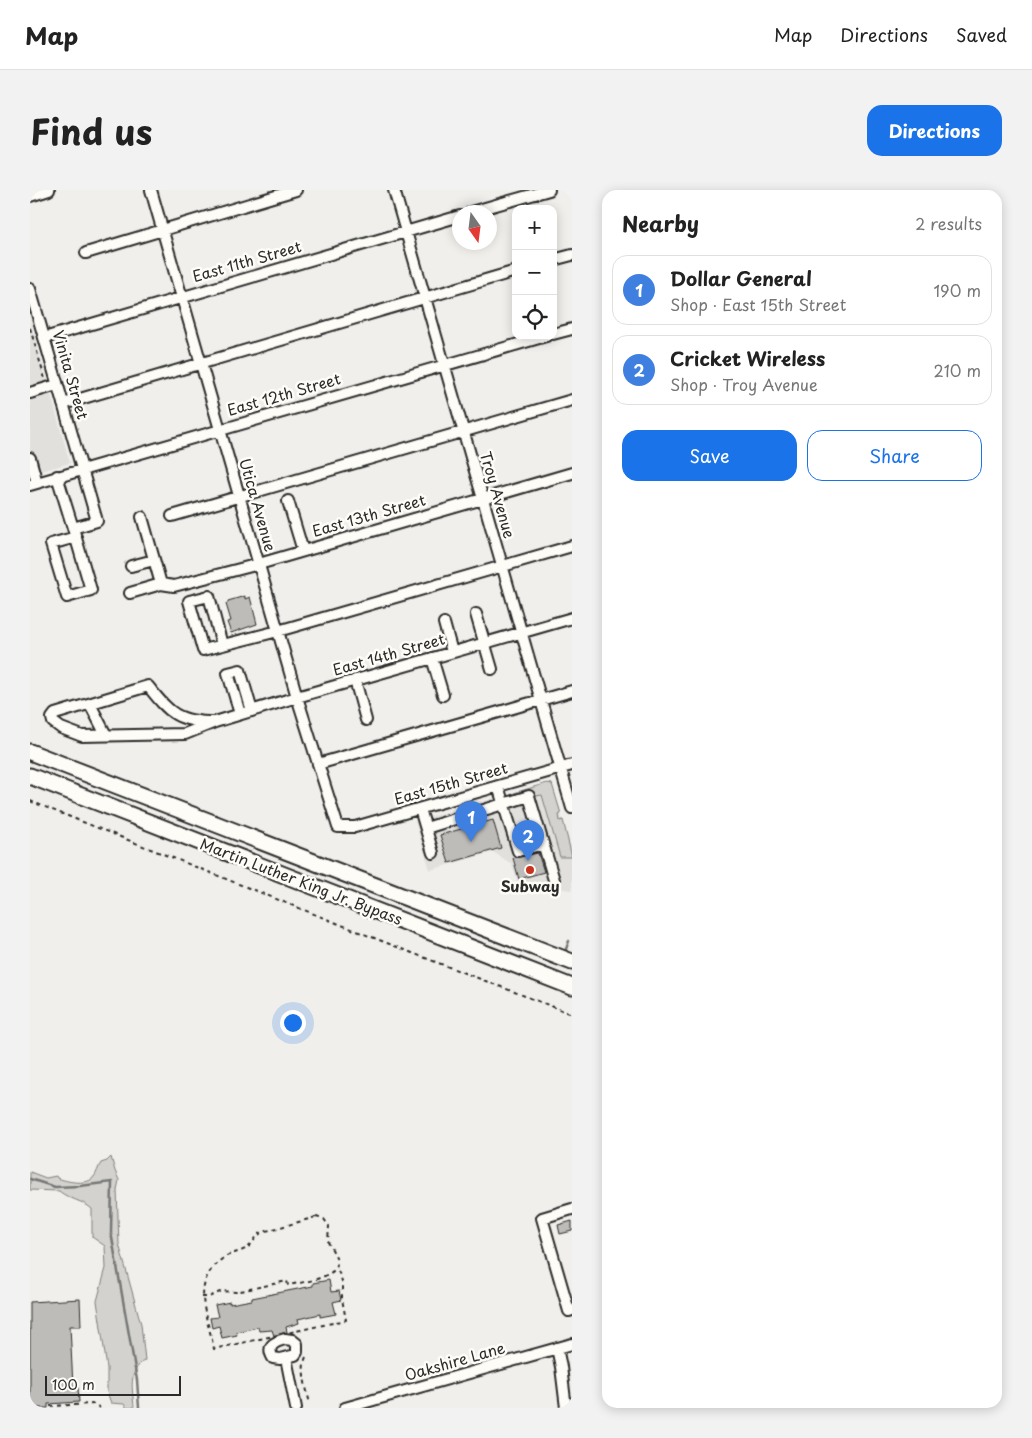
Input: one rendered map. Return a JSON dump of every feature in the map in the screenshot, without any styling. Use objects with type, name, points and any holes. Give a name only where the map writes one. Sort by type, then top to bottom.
[{"type":"highway","name":"Martin Luther King Jr. Bypass","points":[[30,752],[571,961]]},
{"type":"highway","name":"Martin Luther King Jr. Bypass","points":[[30,776],[572,987]]},
{"type":"street","points":[[30,196],[49,190]]},
{"type":"street","name":"Utica Avenue","points":[[151,190],[297,697],[338,827]]},
{"type":"street","points":[[86,253],[296,190]]},
{"type":"street","name":"Troy Avenue","points":[[394,190],[572,808]]},
{"type":"street","points":[[496,205],[549,190]]},
{"type":"street","name":"East 11th Street","points":[[44,338],[452,218]]},
{"type":"street","points":[[557,259],[572,255]]},
{"type":"street","points":[[63,404],[512,273]]},
{"type":"street","name":"Vinita Street","points":[[30,289],[98,521],[74,532]]},
{"type":"street","points":[[557,333],[572,329]]},
{"type":"street","name":"East 12th Street","points":[[34,484],[532,340]]},
{"type":"street","points":[[30,393],[58,385]]},
{"type":"street","points":[[172,516],[572,400]]},
{"type":"street","points":[[30,458],[34,484]]},
{"type":"street","name":"East 13th Street","points":[[161,584],[174,586],[259,564],[572,472]]},
{"type":"street","points":[[57,476],[74,532],[91,590],[67,597],[51,544],[74,532]]},
{"type":"street","points":[[288,502],[303,551]]},
{"type":"street","points":[[130,593],[161,584],[142,516]]},
{"type":"street","points":[[222,645],[209,596],[189,601],[203,650],[278,631],[572,546]]},
{"type":"street","points":[[131,566],[154,560]]},
{"type":"street","points":[[476,614],[492,669]]},
{"type":"street","name":"East 14th Street","points":[[90,704],[55,714],[52,718],[53,722],[61,728],[82,736],[185,734],[240,714],[572,618]]},
{"type":"street","points":[[444,623],[452,652]]},
{"type":"street","points":[[432,658],[443,695]]},
{"type":"street","points":[[240,714],[228,674],[240,670],[252,711]]},
{"type":"street","points":[[355,680],[366,720]]},
{"type":"street","points":[[106,735],[90,704],[148,686],[161,702],[178,717],[199,722],[215,722]]},
{"type":"street","points":[[318,764],[572,691]]},
{"type":"street","name":"East 15th Street","points":[[338,827],[355,827],[572,765]]},
{"type":"street","points":[[498,786],[518,851],[543,844]]},
{"type":"street","points":[[426,828],[530,796],[554,880]]},
{"type":"street","points":[[420,808],[433,853]]},
{"type":"street","points":[[572,1209],[542,1218],[569,1311],[572,1310]]},
{"type":"street","name":"Oakshire Lane","points":[[345,1408],[572,1344]]},
{"type":"street","points":[[557,1348],[562,1368],[566,1408]]},
{"type":"street","points":[[286,1358],[296,1408]]},
{"type":"path","points":[[30,328],[46,381]]},
{"type":"path","points":[[30,801],[572,1014]]},
{"type":"path","points":[[318,1217],[328,1223],[330,1228],[328,1242],[336,1257],[337,1268],[342,1281],[342,1299],[346,1320],[214,1349],[202,1297],[208,1276],[222,1259],[246,1249],[257,1235],[298,1221],[318,1217]]},
{"type":"path","points":[[202,1297],[209,1297],[222,1291],[236,1292],[287,1281],[288,1285],[314,1280],[337,1268]]},
{"type":"path","points":[[300,1330],[302,1338]]},
{"type":"path","points":[[304,1351],[306,1357],[303,1362],[310,1404]]},
{"type":"path","points":[[50,1406],[94,1404],[100,1408]]},
{"type":"shaded area","points":[[30,320],[70,463],[30,474]]},
{"type":"shaded area","points":[[547,783],[552,784],[561,814],[559,815],[560,821],[563,820],[572,857],[560,857],[542,795],[536,796],[534,792],[511,799],[514,793]]},
{"type":"shaded area","points":[[551,783],[553,786],[572,852],[572,890],[518,883],[512,864],[493,852],[430,870],[415,821]]},
{"type":"shaded area","points":[[111,1157],[119,1180],[117,1190],[119,1244],[141,1324],[145,1360],[139,1365],[133,1375],[134,1408],[127,1408],[124,1404],[111,1403],[107,1392],[107,1368],[97,1301],[106,1268],[105,1246],[92,1237],[92,1209],[59,1191],[30,1190],[30,1172],[46,1178],[56,1176],[57,1178],[70,1181],[85,1182],[93,1178],[101,1163]]},
{"type":"building","points":[[245,596],[245,599],[250,597],[257,624],[231,633],[227,622],[231,621],[226,604],[228,601]]},
{"type":"building","points":[[493,820],[501,848],[449,863],[440,835]]},
{"type":"building","points":[[538,853],[544,872],[519,879],[513,858]]},
{"type":"building","points":[[572,1221],[572,1231],[560,1234],[558,1225]]},
{"type":"building","points":[[329,1280],[331,1292],[339,1291],[341,1300],[333,1302],[336,1314],[320,1317],[320,1314],[298,1319],[299,1323],[286,1327],[287,1332],[274,1336],[272,1330],[259,1331],[258,1327],[236,1332],[237,1335],[222,1338],[219,1326],[212,1328],[210,1318],[218,1317],[215,1305],[252,1300],[252,1298],[313,1286],[313,1283]]},
{"type":"building","points":[[80,1299],[81,1326],[70,1326],[73,1387],[78,1387],[79,1402],[48,1404],[48,1408],[30,1408],[30,1302]]},
{"type":"waterway","points":[[566,949],[569,941]]},
{"type":"waterway","points":[[30,1179],[55,1187],[112,1182],[111,1232],[137,1380],[139,1408]]},
{"type":"place","name":"Dollar General","points":[[471,842]]},
{"type":"place","name":"Cricket Wireless","points":[[528,861]]},
{"type":"place","name":"Subway","points":[[530,870]]}]
